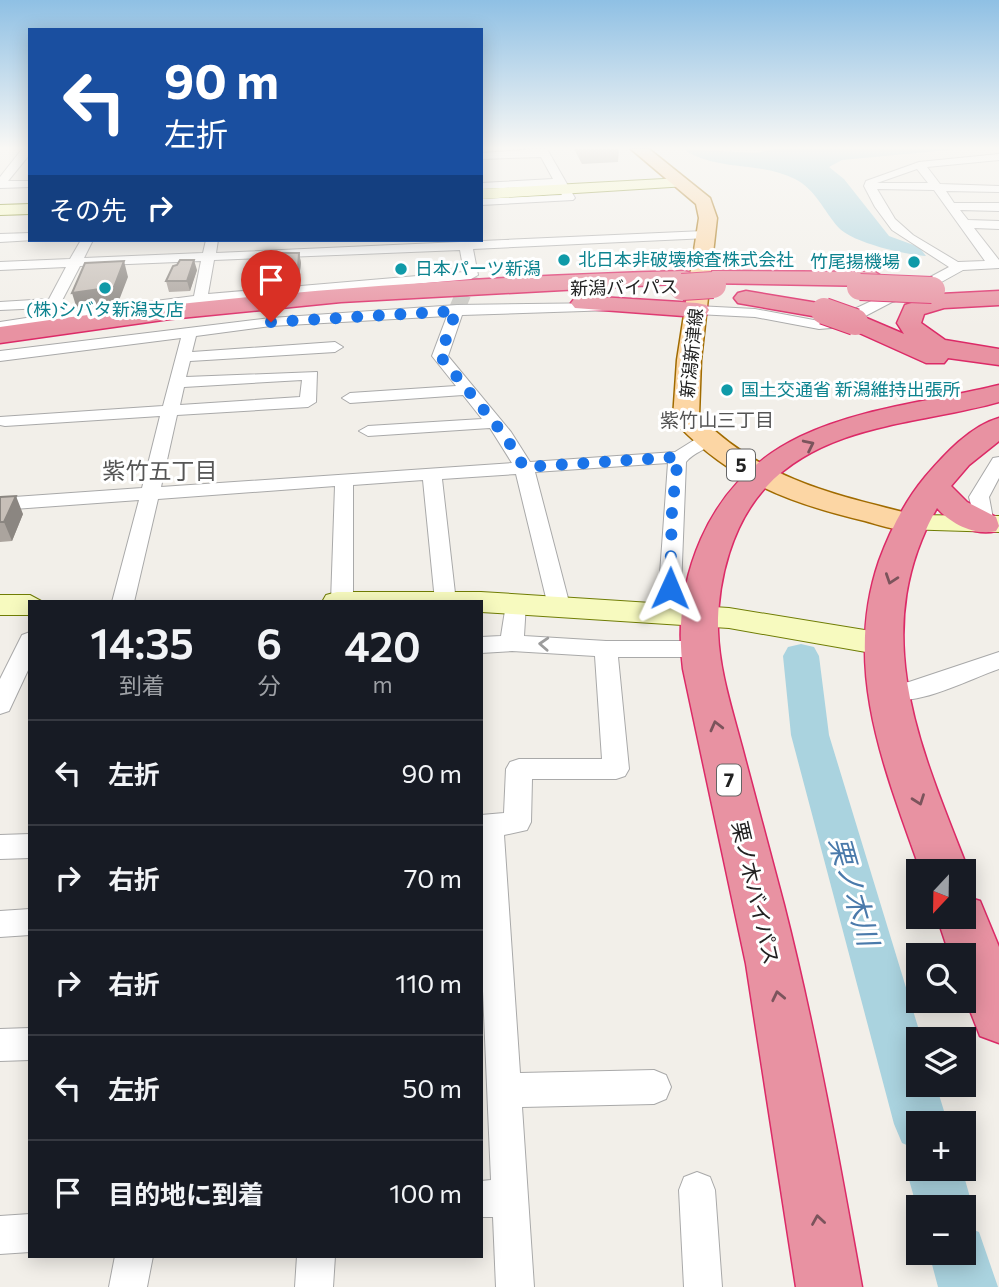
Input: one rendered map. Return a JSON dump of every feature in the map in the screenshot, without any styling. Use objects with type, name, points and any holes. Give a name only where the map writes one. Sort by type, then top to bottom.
[{"type":"highway","name":"新潟バイパス","points":[[0,335],[134,315],[354,292],[541,281],[697,290],[947,278],[998,271]]},
{"type":"highway","name":"新潟バイパス","points":[[697,290],[804,278],[873,280]]},
{"type":"highway","name":"新潟バイパス","points":[[947,278],[999,291]]},
{"type":"highway","points":[[28,341],[282,317],[437,307],[555,303],[623,305],[697,290]]},
{"type":"highway","points":[[0,346],[243,313],[505,293],[697,290],[824,311],[964,370],[999,380]]},
{"type":"highway","points":[[999,298],[941,301],[914,310],[909,323],[912,329],[935,344],[966,354],[999,357]]},
{"type":"highway","points":[[905,344],[937,365],[958,386],[953,397],[939,406]]},
{"type":"highway","name":"栗ノ木バイパス","points":[[829,1287],[792,1061],[763,921],[690,617],[728,521],[746,491],[759,476],[791,454],[863,422],[978,400],[999,393]]},
{"type":"highway","points":[[940,859],[916,791],[886,692],[883,644],[885,597],[912,523],[934,486],[966,452],[999,427]]},
{"type":"highway","points":[[934,486],[955,509],[992,524]]},
{"type":"highway","points":[[966,929],[999,1017]]},
{"type":"main road","name":"新潟新津線","points":[[706,209],[708,218],[688,360],[686,418],[705,441],[759,476],[793,494],[912,523]]},
{"type":"street","points":[[0,210],[28,209]]},
{"type":"street","points":[[882,209],[901,232],[943,253],[947,278]]},
{"type":"street","points":[[953,209],[998,271]]},
{"type":"street","points":[[964,224],[999,225]]},
{"type":"street","points":[[483,241],[704,235]]},
{"type":"street","points":[[0,238],[28,237]]},
{"type":"street","points":[[45,319],[86,242]]},
{"type":"street","points":[[200,299],[211,242]]},
{"type":"street","points":[[0,266],[207,259],[336,261],[471,275],[465,242],[336,261],[200,299],[0,326]]},
{"type":"street","points":[[697,290],[755,313],[802,324],[831,324],[845,321],[887,299],[913,292],[956,270],[947,278]]},
{"type":"street","points":[[0,306],[54,303]]},
{"type":"street","points":[[0,356],[190,330],[456,310],[598,309],[623,305]]},
{"type":"street","points":[[456,310],[440,356],[495,423],[524,467],[559,606]]},
{"type":"street","points":[[123,600],[190,330]]},
{"type":"street","points":[[185,357],[335,347]]},
{"type":"street","points":[[5,421],[308,402],[311,375],[179,382]]},
{"type":"street","points":[[351,398],[468,390]]},
{"type":"street","points":[[369,431],[495,423]]},
{"type":"street","points":[[0,503],[678,457],[705,441]]},
{"type":"street","points":[[678,457],[672,510],[690,617]]},
{"type":"street","points":[[912,523],[992,524],[979,497],[999,462]]},
{"type":"street","points":[[432,474],[446,600]]},
{"type":"street","points":[[342,600],[344,480]]},
{"type":"street","points":[[483,602],[690,617],[883,644]]},
{"type":"street","points":[[512,642],[514,603]]},
{"type":"street","points":[[0,605],[28,605]]},
{"type":"street","points":[[483,645],[512,642],[606,649],[690,617]]},
{"type":"street","points":[[0,705],[28,645]]},
{"type":"street","points":[[515,1287],[495,1198],[506,1090],[488,915],[485,826],[517,822],[519,769],[616,769],[606,649]]},
{"type":"street","points":[[886,692],[909,691],[999,660]]},
{"type":"street","points":[[0,847],[28,846]]},
{"type":"street","points":[[0,924],[28,922]]},
{"type":"street","points":[[0,1045],[28,1044]]},
{"type":"street","points":[[506,1090],[654,1087]]},
{"type":"street","points":[[697,1191],[703,1287]]},
{"type":"street","points":[[0,1235],[28,1233]]},
{"type":"street","points":[[128,1287],[134,1258]]},
{"type":"street","points":[[314,1287],[316,1258]]},
{"type":"water","points":[[825,209],[868,209],[889,236],[919,247],[926,256],[880,247],[855,238],[838,227]]},
{"type":"building","points":[[278,253],[299,253],[298,268],[276,269]]},
{"type":"building","points":[[180,260],[194,260],[187,281],[166,281],[173,266]]},
{"type":"building","points":[[124,261],[114,287],[72,293],[85,263]]},
{"type":"building","points":[[16,496],[4,522],[0,522],[0,497]]},
{"type":"waterway","name":"栗ノ木川","points":[[801,656],[810,735],[917,1111]]},
{"type":"waterway","name":"栗ノ木川","points":[[937,1181],[941,1195]]},
{"type":"waterway","name":"栗ノ木川","points":[[962,1265],[968,1287]]},
{"type":"tunnel","points":[[457,309],[471,275]]},
{"type":"place","name":"北日本非破壊検査株式会社","points":[[564,260]]},
{"type":"place","name":"竹尾揚機場","points":[[914,262]]},
{"type":"place","name":"日本パーツ新潟","points":[[401,269]]},
{"type":"place","name":"(株)シバタ新潟支店","points":[[105,288]]},
{"type":"place","name":"国土交通省 新潟維持出張所","points":[[727,390]]},
{"type":"district","name":"紫竹山三丁目","points":[[717,420]]},
{"type":"district","name":"紫竹五丁目","points":[[160,471]]},
{"type":"route","points":[[271,322],[456,311],[440,349],[440,356],[505,436],[524,467],[678,457],[672,510],[670,588]]}]
